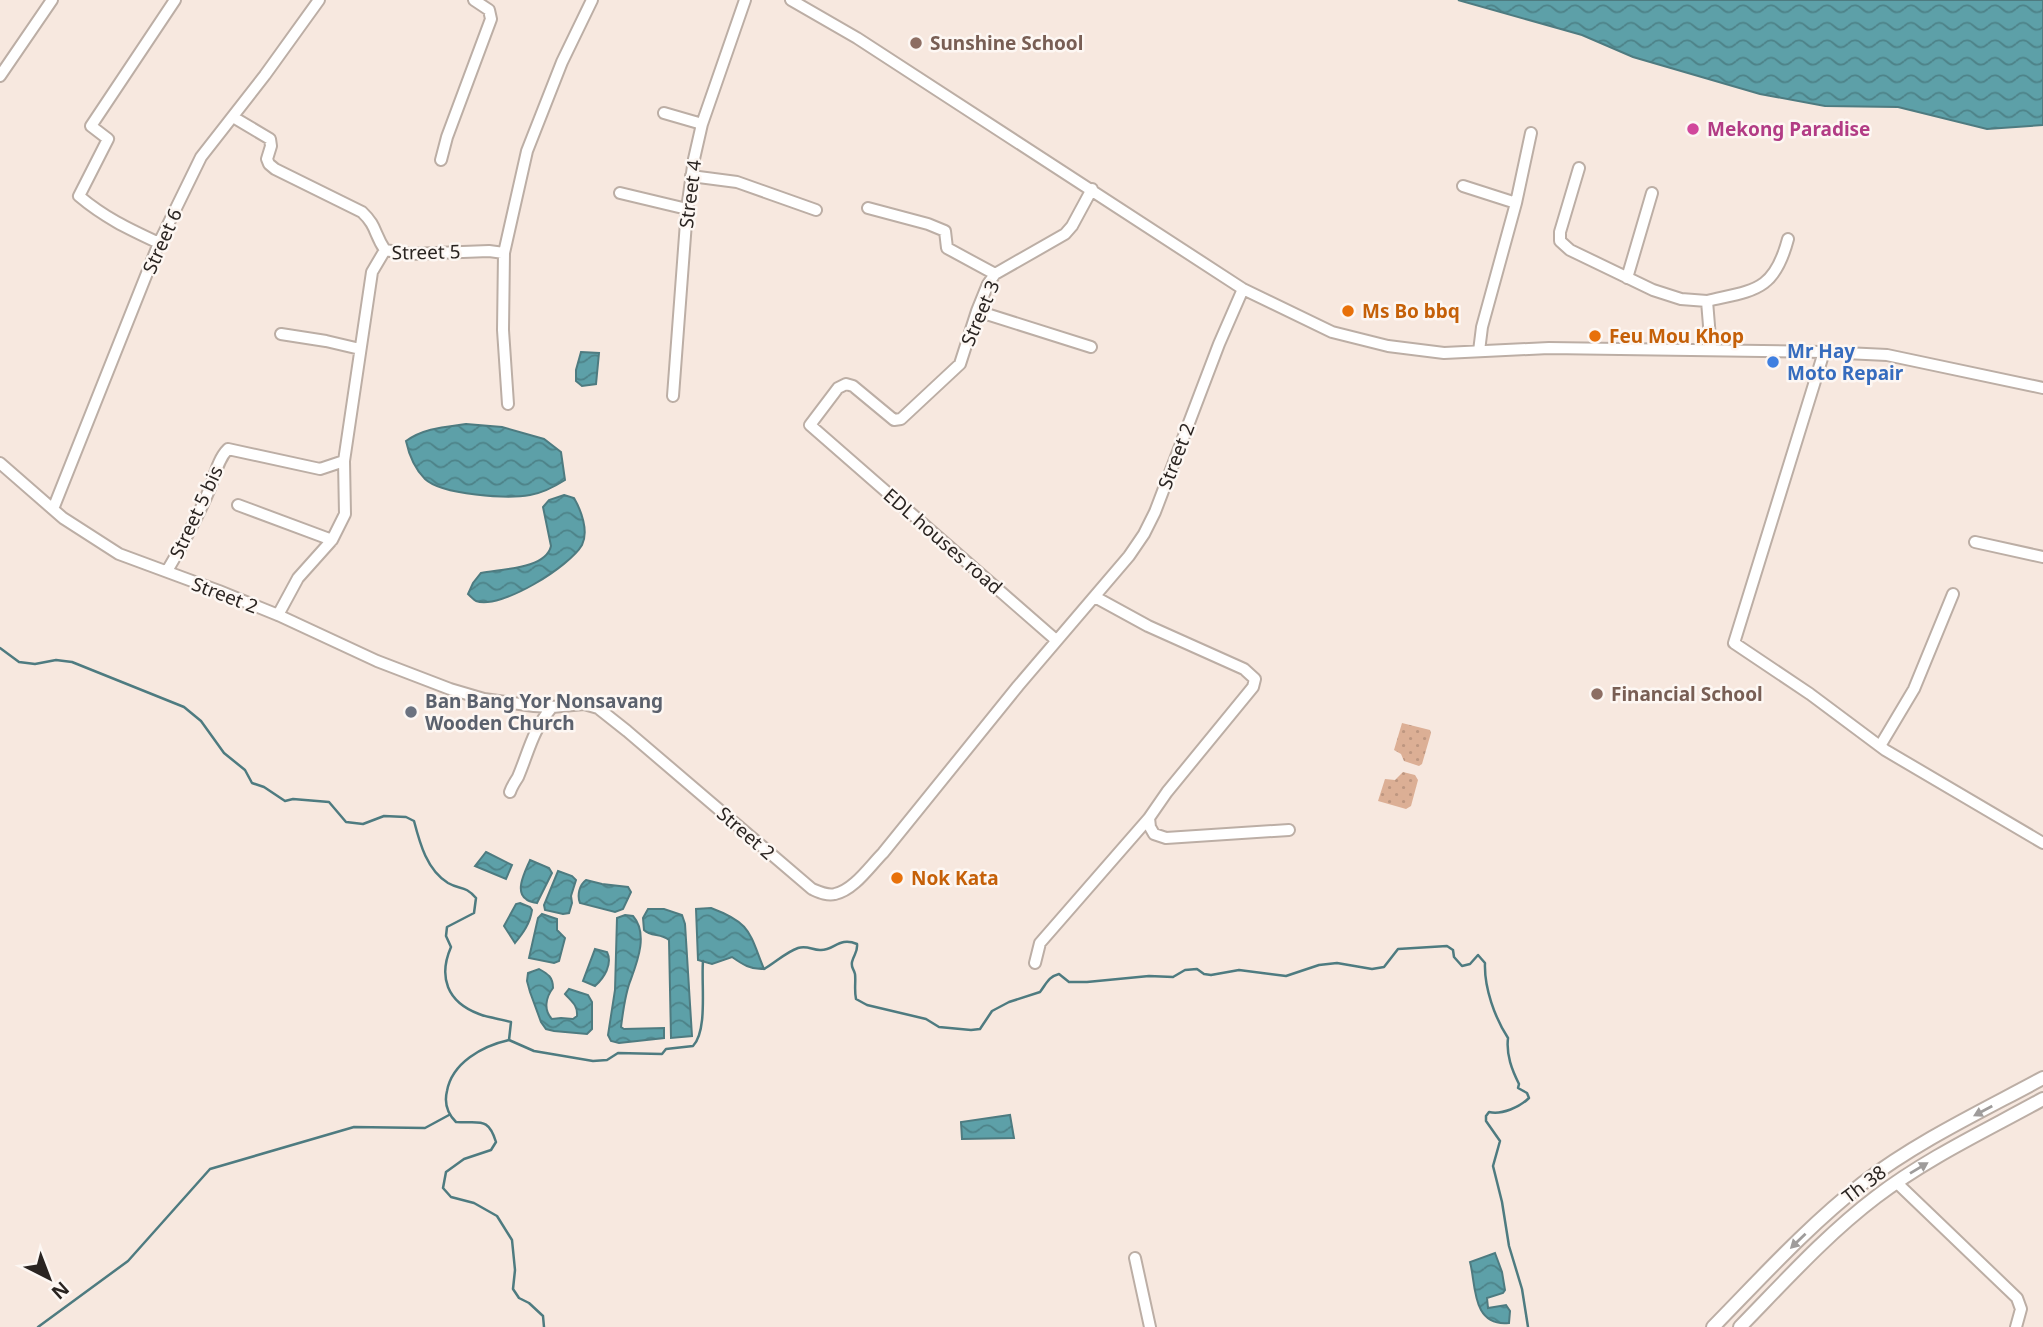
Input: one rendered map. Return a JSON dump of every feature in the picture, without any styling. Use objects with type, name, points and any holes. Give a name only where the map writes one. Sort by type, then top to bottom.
[{"type":"street","points":[[0,76],[52,0]]},
{"type":"street","points":[[159,243],[114,222],[79,196],[108,139],[91,126],[175,0]]},
{"type":"street","name":"Street 6","points":[[53,509],[159,243],[201,157],[319,0]]},
{"type":"street","points":[[441,160],[444,145],[491,19],[489,10],[474,0]]},
{"type":"street","points":[[508,404],[503,330],[504,253],[527,151],[562,62],[592,0]]},
{"type":"street","name":"Street 4","points":[[673,396],[691,176],[702,124],[745,0]]},
{"type":"street","points":[[791,0],[857,38],[1243,289],[1332,332],[1388,346],[1444,353],[1549,348],[1887,355],[2043,388]]},
{"type":"street","points":[[664,113],[702,124]]},
{"type":"street","points":[[233,117],[270,139],[267,159],[275,169],[362,212],[373,222],[385,250]]},
{"type":"street","points":[[1479,351],[1482,327],[1516,203],[1531,133]]},
{"type":"street","points":[[1579,168],[1560,232],[1560,241],[1570,250],[1653,290],[1681,299],[1707,301],[1748,292],[1762,286],[1774,275],[1788,239]]},
{"type":"street","points":[[691,176],[737,182],[816,211]]},
{"type":"street","points":[[1463,186],[1516,203]]},
{"type":"street","name":"Street 3","points":[[810,425],[838,388],[846,384],[853,386],[894,420],[901,419],[960,364],[977,311],[995,274],[1065,234],[1092,189]]},
{"type":"street","points":[[620,193],[687,209]]},
{"type":"street","points":[[1627,278],[1652,193]]},
{"type":"street","points":[[868,208],[945,231],[947,248],[995,274]]},
{"type":"street","name":"Street 5","points":[[278,615],[298,578],[332,540],[345,514],[344,461],[360,349],[372,272],[385,250],[410,254],[489,251],[504,253]]},
{"type":"street","name":"Street 2","points":[[0,463],[63,518],[119,554],[278,615],[377,661],[484,699],[552,707],[584,705],[598,708],[812,889],[834,895],[859,878],[883,853],[1056,640],[1129,556],[1144,534],[1243,289]]},
{"type":"street","points":[[1707,301],[1711,351]]},
{"type":"street","points":[[977,311],[1091,348]]},
{"type":"street","points":[[281,334],[360,349]]},
{"type":"street","points":[[1824,352],[1734,643],[1810,694],[1880,746],[2043,843]]},
{"type":"street","name":"EDL houses road","points":[[810,425],[1056,640]]},
{"type":"street","name":"Street 5 bis","points":[[167,571],[187,536],[222,454],[228,449],[320,469],[344,461]]},
{"type":"street","points":[[238,505],[332,540]]},
{"type":"street","points":[[1975,542],[2043,557]]},
{"type":"street","points":[[1880,746],[1914,689],[1953,594]]},
{"type":"street","points":[[1035,962],[1040,943],[1149,818],[1253,687],[1255,679],[1244,669],[1148,626],[1095,597]]},
{"type":"street","points":[[510,792],[530,743],[552,707]]},
{"type":"street","points":[[1149,818],[1154,834],[1166,838],[1289,830]]},
{"type":"street","name":"Th 38","points":[[1713,1327],[1826,1213],[1863,1183],[1938,1135],[2043,1078]]},
{"type":"street","name":"Th 38","points":[[1740,1327],[1807,1259],[1874,1198],[1947,1151],[2043,1099]]},
{"type":"street","points":[[1896,1182],[2017,1298],[2021,1309],[2015,1327]]},
{"type":"street","points":[[1863,1183],[1874,1198]]},
{"type":"street","points":[[1135,1258],[1150,1327]]},
{"type":"shaded area","points":[[1402,723],[1430,730],[1422,764],[1419,766],[1404,761],[1401,754],[1394,750]]},
{"type":"shaded area","points":[[1403,772],[1415,775],[1418,780],[1411,806],[1406,809],[1378,801],[1385,779],[1395,780]]},
{"type":"water","points":[[1458,0],[2043,0],[2043,125],[1987,129],[1898,107],[1825,106],[1760,94],[1633,57],[1582,35]]},
{"type":"water","points":[[581,352],[599,353],[596,384],[582,386],[576,381]]},
{"type":"water","points":[[466,424],[502,427],[544,439],[561,452],[565,480],[535,494],[492,496],[445,489],[425,479],[411,457],[406,441],[427,431]]},
{"type":"water","points":[[564,495],[574,498],[583,521],[584,539],[575,554],[550,574],[517,593],[487,602],[472,598],[468,594],[481,573],[522,567],[547,554],[551,546],[543,507],[549,500]]},
{"type":"water","points":[[486,852],[512,865],[506,879],[475,866]]},
{"type":"water","points":[[530,860],[549,868],[552,873],[537,903],[527,900],[521,891],[522,880]]},
{"type":"water","points":[[558,871],[576,880],[569,913],[545,910],[544,905]]},
{"type":"water","points":[[586,880],[628,887],[631,892],[623,909],[615,912],[580,903],[579,891]]},
{"type":"water","points":[[520,903],[532,910],[528,924],[515,943],[504,926],[516,904]]},
{"type":"water","points":[[711,908],[734,919],[747,930],[764,969],[743,964],[732,957],[712,964],[698,960],[696,909]]},
{"type":"water","points":[[648,909],[664,909],[682,915],[685,924],[692,1036],[671,1038],[669,940],[644,930],[643,918]]},
{"type":"water","points":[[542,914],[557,919],[557,930],[565,938],[559,961],[554,963],[529,958],[538,918]]},
{"type":"water","points":[[633,916],[638,923],[641,938],[621,1027],[664,1028],[664,1038],[619,1043],[611,1041],[608,1035],[615,990],[617,918]]},
{"type":"water","points":[[595,949],[607,952],[609,961],[604,975],[595,986],[583,981]]},
{"type":"water","points":[[539,969],[552,981],[553,988],[549,995],[547,1012],[552,1019],[573,1019],[577,1016],[575,1006],[565,994],[569,989],[588,995],[592,1002],[592,1029],[587,1034],[546,1029],[527,981],[528,973]]},
{"type":"water","points":[[1010,1115],[1014,1138],[962,1139],[961,1122]]},
{"type":"water","points":[[1495,1253],[1505,1290],[1487,1298],[1488,1308],[1506,1305],[1510,1311],[1509,1323],[1488,1318],[1482,1311],[1475,1292],[1470,1262]]},
{"type":"waterway","points":[[0,648],[19,662],[72,662],[184,707],[201,721],[224,753],[245,770],[252,783],[264,787],[285,801],[293,799],[329,802],[346,822],[363,824],[384,816],[406,817],[414,821],[422,847],[435,871],[448,883],[465,889],[476,898],[474,913],[447,927],[446,936],[451,947],[445,968],[448,987],[459,1003],[468,1009],[511,1022],[509,1040],[470,1057],[450,1081],[446,1104],[453,1119],[456,1122],[486,1125],[496,1142],[491,1150],[464,1159],[446,1172],[443,1188],[451,1197],[474,1203],[497,1216],[512,1240],[515,1270],[513,1289],[519,1298],[543,1316],[544,1327]]},
{"type":"waterway","points":[[764,969],[798,948],[825,950],[851,942],[857,944],[852,964],[856,999],[867,1005],[926,1019],[939,1027],[971,1030],[980,1029],[992,1011],[1009,1002],[1040,992],[1050,979],[1059,974],[1069,982],[1149,976],[1173,977],[1185,970],[1197,969],[1211,975],[1239,970],[1286,976],[1319,965],[1337,963],[1372,969],[1384,967],[1398,949],[1447,946],[1453,950],[1454,957],[1462,966],[1470,964],[1478,955],[1485,963],[1491,1002],[1508,1038],[1509,1056],[1518,1088],[1527,1093],[1529,1098],[1511,1110],[1489,1112],[1486,1116],[1486,1121],[1500,1141],[1493,1166],[1509,1246],[1522,1289],[1528,1327]]},
{"type":"waterway","points":[[509,1040],[534,1051],[593,1061],[607,1060],[618,1053],[662,1054],[666,1049],[693,1046],[701,1029],[703,961]]},
{"type":"waterway","points":[[38,1327],[128,1261],[210,1169],[354,1127],[425,1128],[449,1115]]},
{"type":"place","name":"Sunshine School","points":[[916,43]]},
{"type":"place","name":"Mekong Paradise","points":[[1693,129]]},
{"type":"place","name":"Ms Bo bbq","points":[[1348,311]]},
{"type":"place","name":"Feu Mou Khop","points":[[1595,336]]},
{"type":"place","name":"Mr Hay Moto Repair","points":[[1773,362]]},
{"type":"place","name":"Financial School","points":[[1597,694]]},
{"type":"place","name":"Ban Bang Yor Nonsavang Wooden Church","points":[[411,712]]},
{"type":"place","name":"Nok Kata","points":[[897,878]]}]
